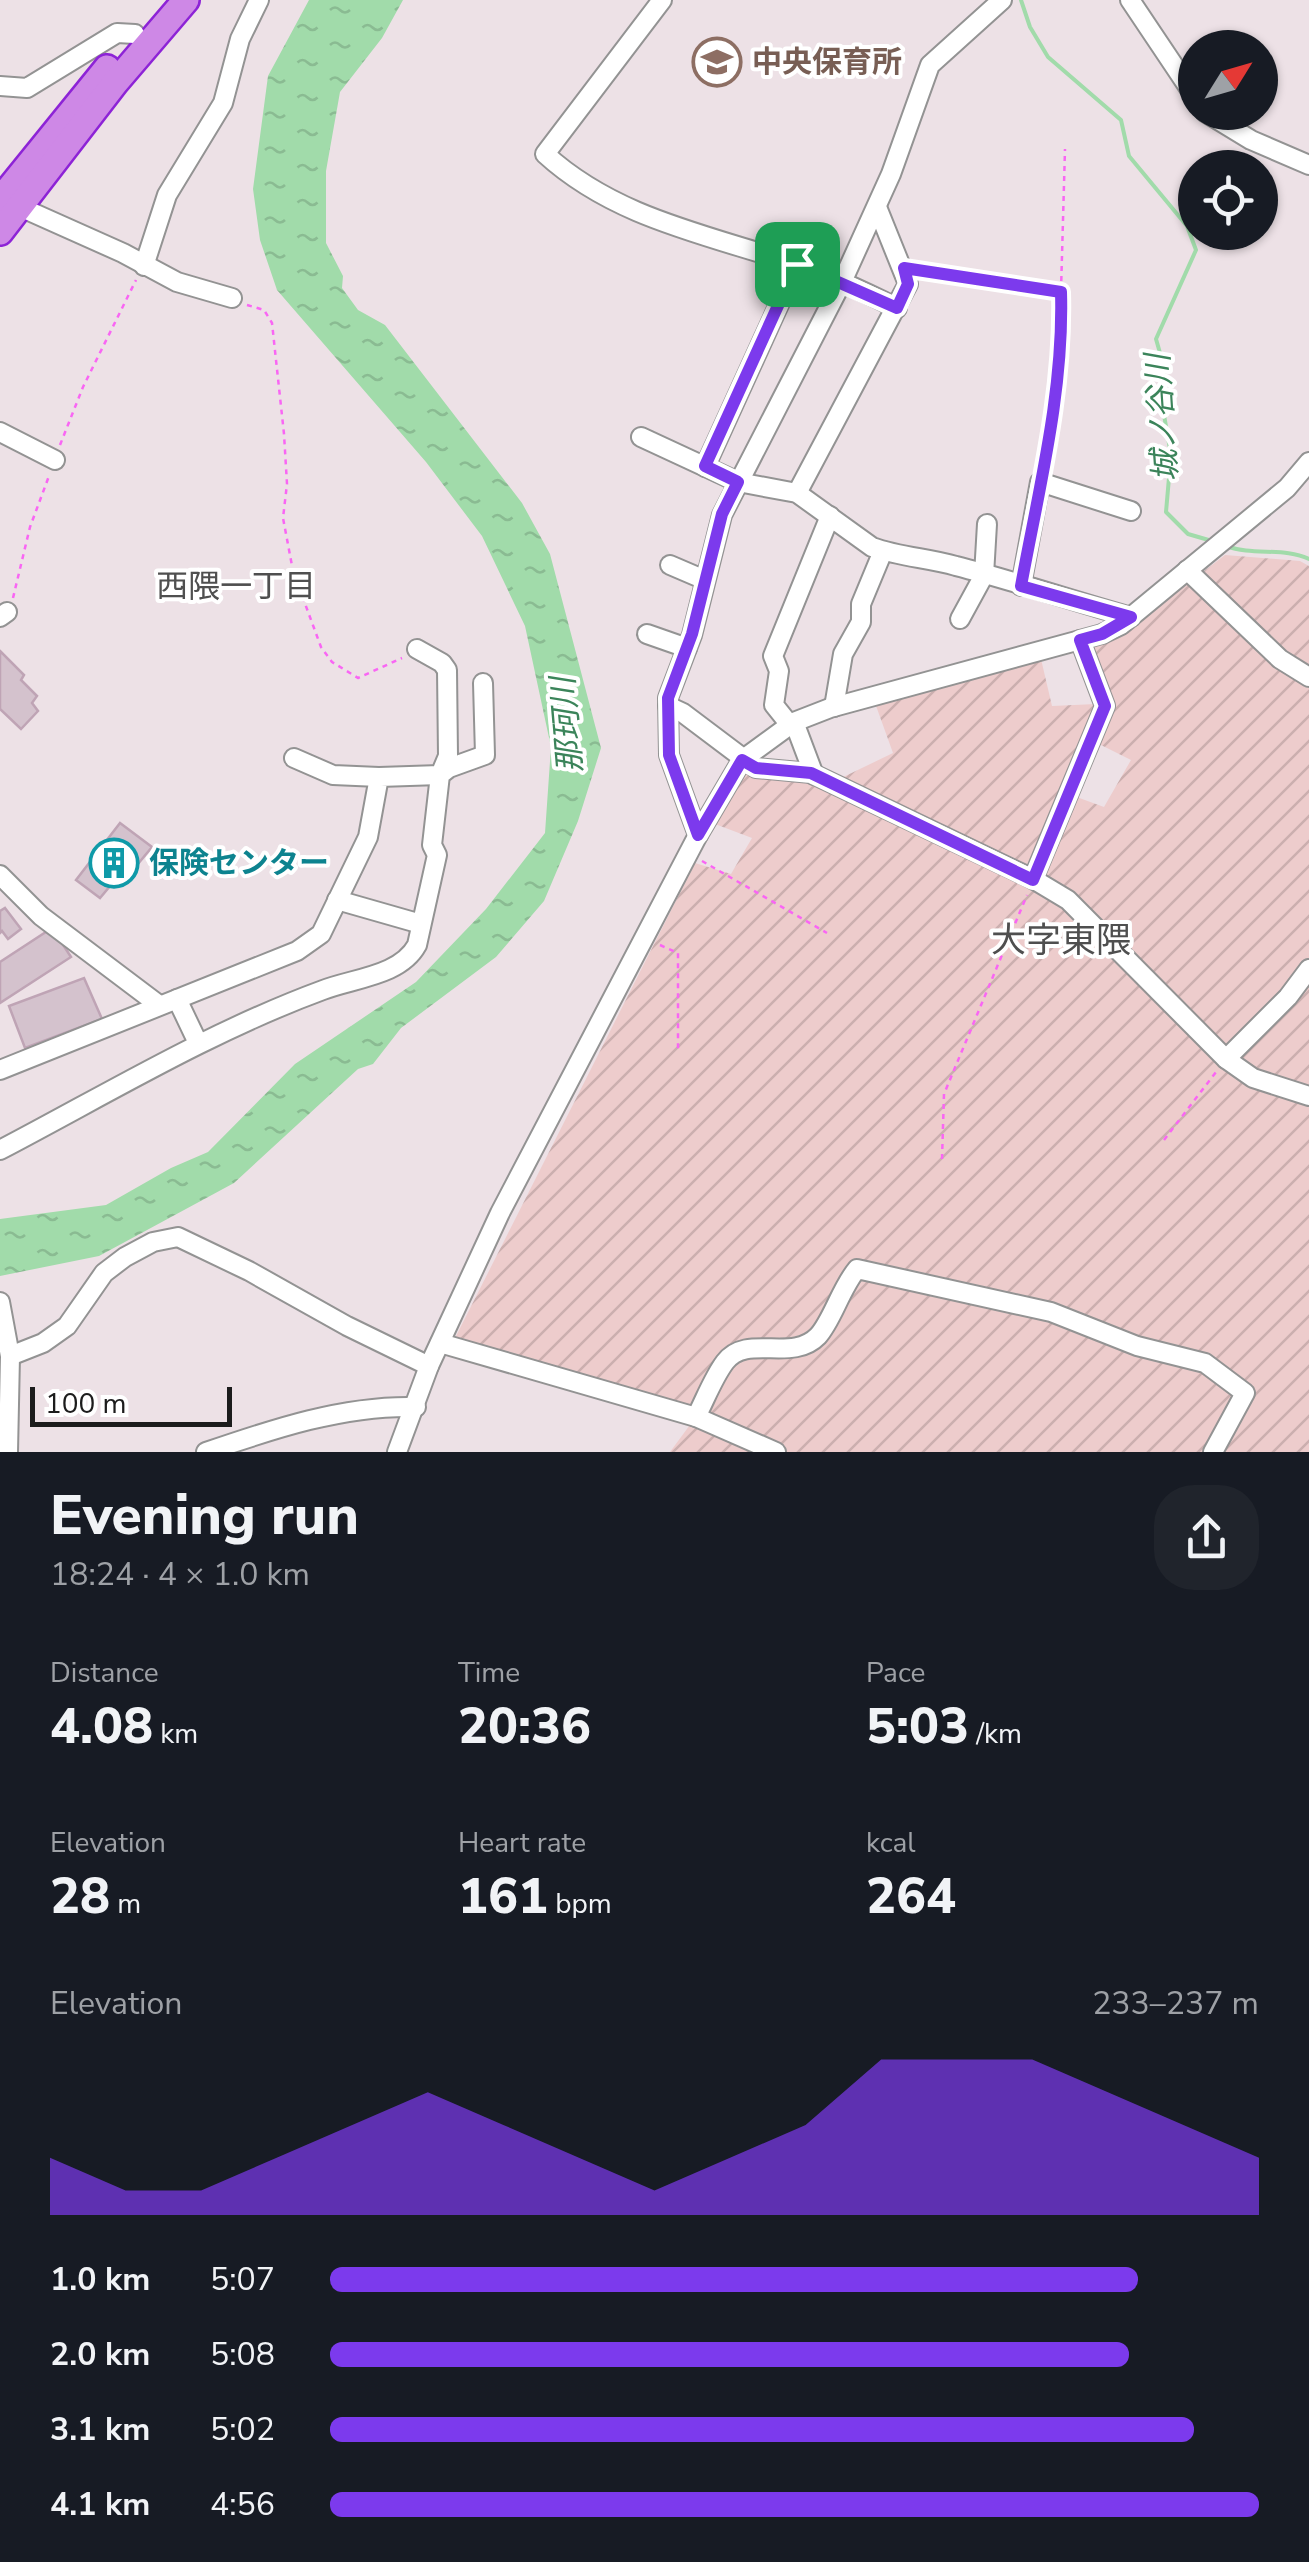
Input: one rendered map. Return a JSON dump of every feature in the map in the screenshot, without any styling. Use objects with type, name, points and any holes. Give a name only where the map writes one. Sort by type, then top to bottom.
[{"type":"highway","points":[[0,232],[10,203],[164,0]]},
{"type":"highway","points":[[10,203],[186,0]]},
{"type":"street","points":[[144,266],[167,195],[223,103],[240,39],[259,0]]},
{"type":"street","points":[[698,835],[669,755],[668,698],[687,648],[722,514],[842,282],[930,65],[1002,0]]},
{"type":"street","points":[[1130,0],[1178,72]]},
{"type":"street","points":[[657,2],[545,154],[565,173],[606,199],[671,226],[797,264],[897,308]]},
{"type":"street","points":[[0,86],[26,88],[117,33],[135,34]]},
{"type":"street","points":[[1235,130],[1309,165]]},
{"type":"street","points":[[10,203],[110,246],[196,290],[232,298]]},
{"type":"street","points":[[797,492],[908,284],[876,206]]},
{"type":"street","points":[[705,466],[797,264]]},
{"type":"street","points":[[0,432],[56,460]]},
{"type":"street","points":[[641,437],[738,482],[797,492],[872,547],[899,557],[955,566],[1131,617]]},
{"type":"street","points":[[397,1452],[430,1366],[500,1213],[688,853],[742,760],[792,723],[834,707],[1102,634],[1131,617],[1307,468]]},
{"type":"street","points":[[1021,586],[1040,482],[1131,511]]},
{"type":"street","points":[[814,775],[792,723],[774,705],[779,670],[773,656],[830,516]]},
{"type":"street","points":[[960,619],[984,575],[987,524]]},
{"type":"street","points":[[834,707],[843,654],[860,622],[861,604],[883,551]]},
{"type":"street","points":[[670,566],[705,580]]},
{"type":"street","points":[[1188,570],[1280,659],[1309,677]]},
{"type":"street","points":[[647,634],[687,648]]},
{"type":"street","points":[[1033,880],[1105,706],[1080,640]]},
{"type":"street","points":[[0,1150],[198,1043],[323,990],[399,965],[412,955],[418,945],[437,855],[432,845],[440,776],[448,756],[447,670],[418,650]]},
{"type":"street","points":[[294,758],[333,775],[440,776],[449,768],[485,755],[483,684]]},
{"type":"street","points":[[668,706],[756,768],[814,775],[1068,900],[1226,1059],[1252,1078],[1309,1096]]},
{"type":"street","points":[[0,1070],[317,940],[368,838],[379,777]]},
{"type":"street","points":[[0,875],[41,916],[168,1002],[198,1043]]},
{"type":"street","points":[[337,900],[421,924]]},
{"type":"street","points":[[1226,1059],[1288,997],[1309,969]]},
{"type":"street","points":[[10,1356],[44,1343],[68,1326],[104,1273],[125,1257],[153,1242],[178,1237],[430,1366]]},
{"type":"street","points":[[696,1417],[726,1360],[746,1348],[792,1350],[818,1336],[857,1269],[1051,1312],[1137,1346],[1205,1363],[1245,1393],[1213,1452]]},
{"type":"street","points":[[0,1302],[10,1356],[8,1452]]},
{"type":"street","points":[[440,1344],[696,1417],[776,1452]]},
{"type":"street","points":[[206,1452],[322,1417],[388,1406],[416,1407]]},
{"type":"path","points":[[1040,482],[1062,344],[1065,149]]},
{"type":"path","points":[[4,614],[22,572],[30,527],[83,387],[144,266]]},
{"type":"path","points":[[904,268],[1061,292]]},
{"type":"path","points":[[232,298],[264,310],[272,323],[287,484],[283,518],[294,571],[321,647],[332,662],[358,678],[418,650]]},
{"type":"path","points":[[688,853],[827,933]]},
{"type":"path","points":[[942,1159],[944,1094],[1033,880]]},
{"type":"path","points":[[645,938],[678,953],[678,1050]]},
{"type":"path","points":[[1164,1140],[1226,1059]]},
{"type":"shaded area","points":[[1225,555],[1300,561],[1309,566],[1309,1452],[670,1452],[695,1418],[450,1348],[695,863],[731,874],[752,838],[715,824],[748,770],[807,782],[835,781],[893,753],[875,703],[1041,659],[1052,706],[1096,704],[1063,792],[1104,807],[1131,760],[1093,741],[1105,706],[1080,640],[1134,625]]},
{"type":"water","name":"那珂川","points":[[309,0],[403,0],[382,38],[340,92],[326,171],[326,243],[343,276],[342,288],[358,310],[385,325],[522,503],[550,554],[601,748],[578,821],[544,901],[496,957],[401,1028],[373,1064],[358,1069],[234,1183],[99,1256],[0,1276],[0,1219],[106,1205],[208,1152],[295,1064],[416,982],[486,909],[545,833],[551,747],[525,626],[482,536],[426,462],[277,290],[260,240],[253,189],[268,76]]},
{"type":"building","points":[[0,651],[24,675],[21,680],[37,696],[32,703],[38,711],[21,729],[0,709]]},
{"type":"building","name":"保険センター","points":[[120,823],[152,847],[122,883],[116,879],[100,898],[76,880]]},
{"type":"building","points":[[5,908],[21,929],[8,939],[0,933],[0,911]]},
{"type":"building","points":[[52,928],[71,957],[0,1003],[0,962]]},
{"type":"building","points":[[84,978],[102,1019],[25,1048],[9,1006]]},
{"type":"waterway","name":"城ノ谷川","points":[[1021,0],[1030,27],[1048,57],[1121,120],[1129,156],[1187,226],[1196,250],[1156,339],[1164,367],[1164,415],[1171,455],[1166,512],[1188,534],[1212,541]]},
{"type":"waterway","name":"城ノ谷川","points":[[1226,546],[1309,559]]},
{"type":"place","name":"中央保育所","points":[[717,62]]},
{"type":"place","name":"保険センター","points":[[114,863]]},
{"type":"district","name":"西隈一丁目","points":[[236,586]]},
{"type":"district","name":"大字東隈","points":[[1061,940]]},
{"type":"route","points":[[797,264],[897,308],[908,284],[904,268],[1061,292],[1062,344],[1054,408],[1021,586],[1131,617],[1102,634],[1080,640],[1105,706],[1033,880],[811,773],[756,768],[742,760],[698,835],[669,755],[668,698],[692,634],[722,514],[738,482],[705,466],[797,264]]}]
